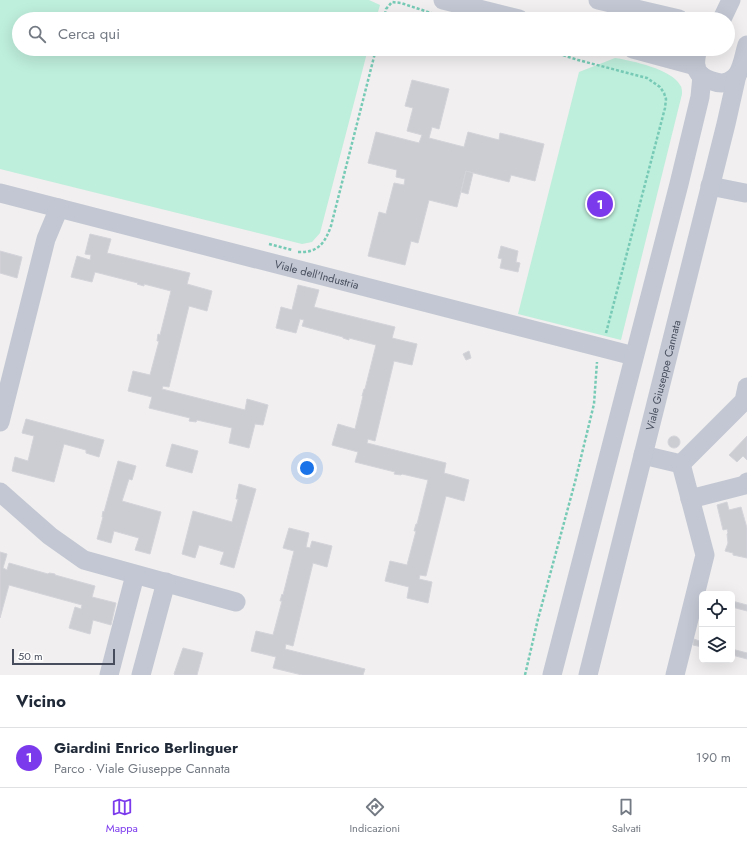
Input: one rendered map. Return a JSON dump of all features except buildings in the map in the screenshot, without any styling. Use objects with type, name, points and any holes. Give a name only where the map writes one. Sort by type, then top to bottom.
[{"type":"street","points":[[598,0],[649,12]]},
{"type":"street","points":[[725,12],[731,0]]},
{"type":"street","points":[[440,7],[493,6],[505,12]]},
{"type":"street","name":"Viale Giuseppe Cannata","points":[[588,675],[737,75],[742,64],[747,45]]},
{"type":"street","points":[[664,56],[699,64]]},
{"type":"street","points":[[699,64],[706,79],[717,82],[728,82],[737,75]]},
{"type":"street","points":[[552,675],[679,184],[700,97],[699,64]]},
{"type":"street","points":[[710,186],[746,194]]},
{"type":"street","name":"Viale dell'Industria","points":[[0,193],[634,356]]},
{"type":"street","points":[[0,422],[46,239],[59,208]]},
{"type":"street","points":[[681,464],[744,401],[747,387]]},
{"type":"street","points":[[643,455],[681,464]]},
{"type":"street","points":[[675,675],[705,555],[681,464]]},
{"type":"street","points":[[690,499],[746,487]]},
{"type":"street","points":[[0,492],[50,536],[84,560],[236,602]]},
{"type":"street","points":[[109,675],[135,575]]},
{"type":"street","points":[[141,675],[166,582]]},
{"type":"path","points":[[385,12],[392,2],[440,7]]},
{"type":"path","points":[[262,242],[298,252],[308,252],[316,249],[323,243],[328,235],[332,226],[374,56]]},
{"type":"path","points":[[525,675],[538,619],[575,482],[594,404],[596,367],[666,99],[660,88],[647,78],[566,56]]},
{"type":"green space","points":[[0,0],[369,0],[380,5],[378,12],[12,12],[12,56],[366,56],[320,233],[312,242],[302,244],[0,169]]},
{"type":"green space","points":[[615,58],[631,61],[669,74],[675,79],[682,89],[621,340],[518,314],[579,72]]},
{"type":"place","name":"Giardini Enrico Berlinguer","points":[[600,204]]}]
